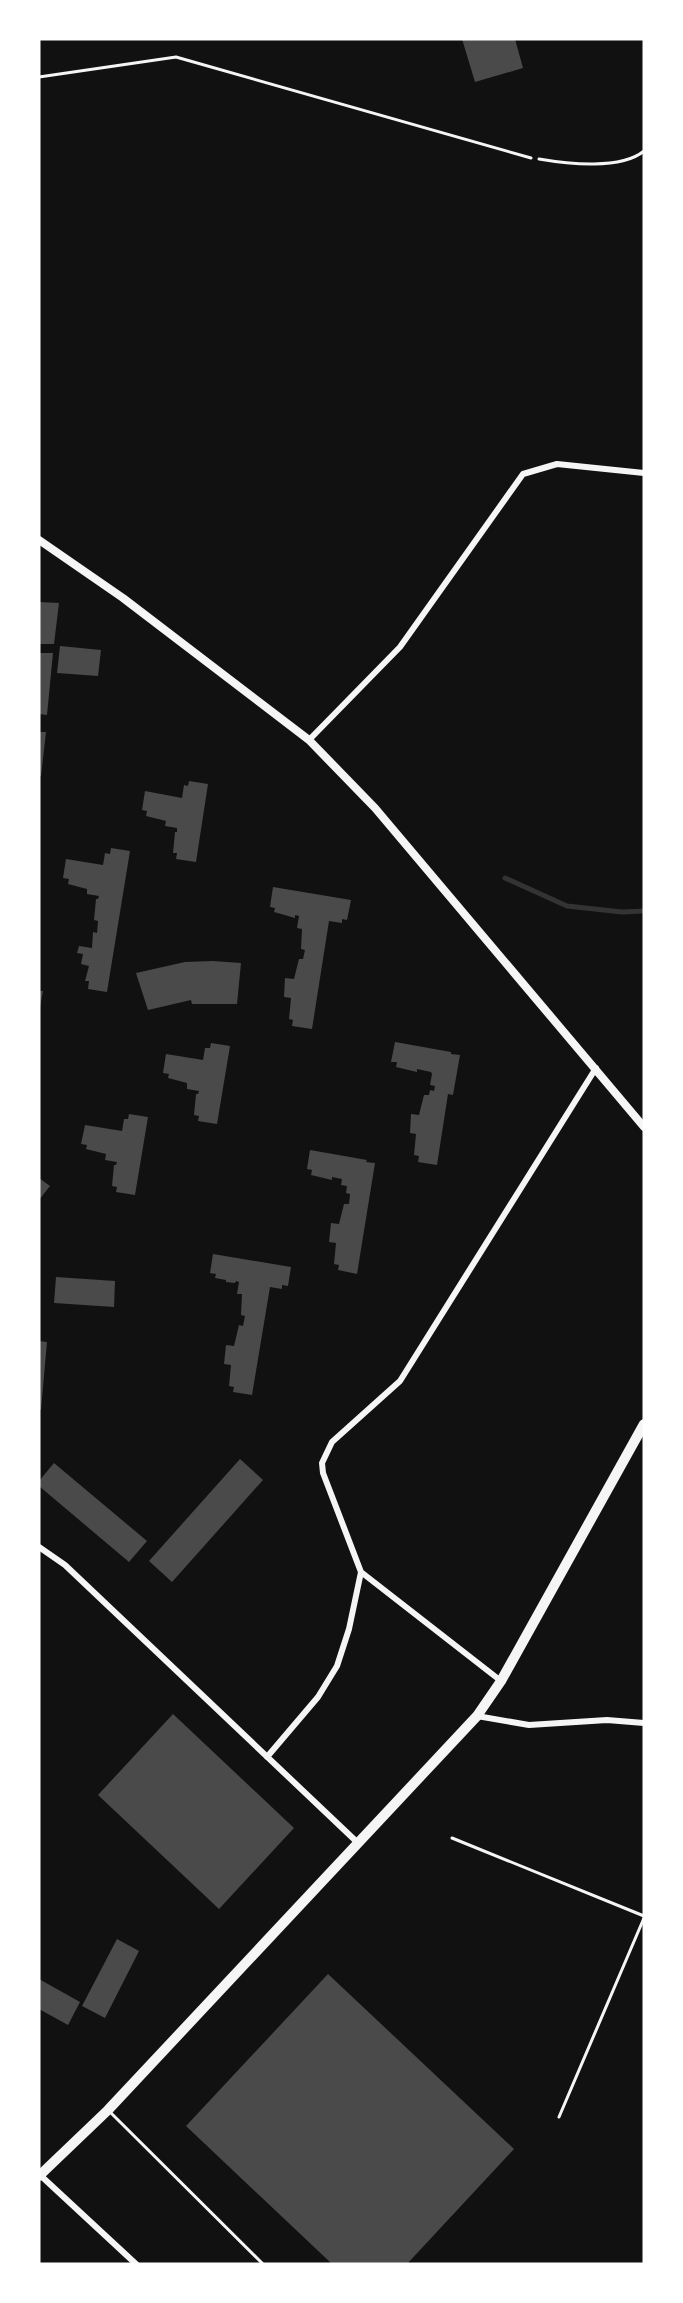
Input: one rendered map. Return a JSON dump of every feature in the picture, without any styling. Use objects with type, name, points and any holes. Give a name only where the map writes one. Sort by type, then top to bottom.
[{"type":"main road","points":[[40,2175],[108,2110],[477,1716],[501,1681],[644,1424]]},
{"type":"street","points":[[309,741],[400,647],[523,474],[556,464],[644,474]]},
{"type":"street","points":[[39,540],[123,598],[309,741],[375,808],[644,1127]]},
{"type":"street","points":[[501,1681],[361,1572],[323,1473],[322,1463],[332,1443],[399,1381],[596,1068]]},
{"type":"street","points":[[39,1547],[66,1565],[358,1843]]},
{"type":"street","points":[[267,1757],[308,1711],[337,1666],[349,1629],[361,1572]]},
{"type":"street","points":[[477,1716],[529,1725],[608,1720],[644,1723]]},
{"type":"street","points":[[40,2175],[136,2264]]},
{"type":"lane","points":[[39,77],[176,57],[531,158]]},
{"type":"lane","points":[[452,1838],[644,1917],[559,2117]]},
{"type":"lane","points":[[108,2110],[263,2264]]},
{"type":"path","points":[[531,158],[578,165],[635,159],[644,151]]},
{"type":"building","points":[[462,39],[515,39],[523,68],[475,82]]},
{"type":"building","points":[[39,602],[59,603],[54,644],[39,644]]},
{"type":"building","points":[[60,646],[101,650],[98,676],[57,673]]},
{"type":"building","points":[[39,653],[53,653],[47,715],[39,714]]},
{"type":"building","points":[[39,732],[46,732],[41,776],[39,776]]},
{"type":"building","points":[[189,781],[208,784],[196,862],[176,859],[177,853],[173,853],[177,828],[165,826],[166,821],[146,816],[147,811],[142,810],[145,791],[182,798],[184,785],[188,786]]},
{"type":"building","points":[[111,848],[130,851],[107,992],[88,989],[89,981],[85,981],[89,966],[81,964],[83,954],[77,953],[79,946],[92,948],[93,932],[97,933],[98,921],[94,920],[96,899],[99,896],[87,894],[87,889],[68,884],[69,879],[63,878],[66,859],[103,865],[105,853],[110,854]]},
{"type":"building","points":[[273,887],[351,900],[347,920],[342,919],[342,923],[329,921],[312,1029],[292,1026],[293,1020],[289,1019],[291,998],[284,997],[285,978],[294,979],[299,959],[303,959],[305,950],[301,949],[302,929],[297,928],[299,916],[295,915],[295,918],[274,912],[275,908],[270,907]]},
{"type":"building","points":[[185,962],[241,963],[237,1004],[192,1004],[191,1000],[148,1010],[136,973]]},
{"type":"building","points":[[39,991],[43,991],[40,1007],[39,1007]]},
{"type":"building","points":[[395,1042],[460,1055],[453,1095],[448,1094],[437,1165],[418,1162],[419,1156],[414,1155],[416,1134],[410,1133],[411,1114],[419,1115],[424,1095],[429,1095],[430,1090],[434,1091],[435,1086],[430,1085],[432,1074],[417,1069],[417,1072],[396,1067],[397,1062],[391,1062]]},
{"type":"building","points":[[211,1043],[230,1046],[217,1124],[198,1121],[199,1116],[194,1115],[196,1094],[199,1091],[187,1089],[187,1083],[168,1078],[169,1074],[163,1073],[166,1054],[203,1060],[205,1048],[210,1048]]},
{"type":"building","points":[[129,1114],[148,1117],[135,1195],[116,1192],[117,1187],[112,1186],[114,1165],[117,1162],[105,1160],[106,1154],[86,1149],[87,1145],[81,1144],[85,1125],[122,1131],[124,1119],[128,1119]]},
{"type":"building","points":[[310,1150],[375,1163],[357,1274],[338,1270],[339,1265],[334,1264],[336,1243],[329,1242],[331,1223],[339,1224],[344,1204],[349,1204],[350,1194],[346,1193],[347,1186],[341,1185],[342,1179],[332,1177],[332,1180],[311,1175],[312,1170],[307,1169]]},
{"type":"building","points":[[39,1178],[50,1186],[39,1200]]},
{"type":"building","points":[[213,1254],[291,1267],[288,1286],[282,1285],[282,1289],[270,1287],[252,1395],[233,1392],[234,1387],[229,1386],[231,1365],[224,1364],[226,1345],[234,1346],[239,1325],[243,1326],[245,1316],[241,1315],[242,1294],[237,1294],[239,1282],[226,1282],[226,1280],[215,1278],[216,1274],[210,1273]]},
{"type":"building","points":[[56,1277],[115,1281],[114,1307],[54,1303]]},
{"type":"building","points":[[39,1341],[47,1342],[41,1410],[39,1409]]},
{"type":"building","points":[[240,1459],[263,1480],[172,1582],[149,1561]]},
{"type":"building","points":[[54,1463],[147,1541],[129,1562],[39,1486],[39,1481]]},
{"type":"building","points":[[173,1714],[294,1828],[219,1909],[98,1795]]},
{"type":"building","points":[[117,1939],[139,1951],[105,2018],[82,2006]]},
{"type":"building","points":[[328,1974],[514,2149],[407,2264],[332,2264],[186,2126]]},
{"type":"building","points":[[39,1979],[80,2002],[68,2025],[39,2009]]},
{"type":"waterway","points":[[505,878],[567,906],[622,912],[644,911]]}]
